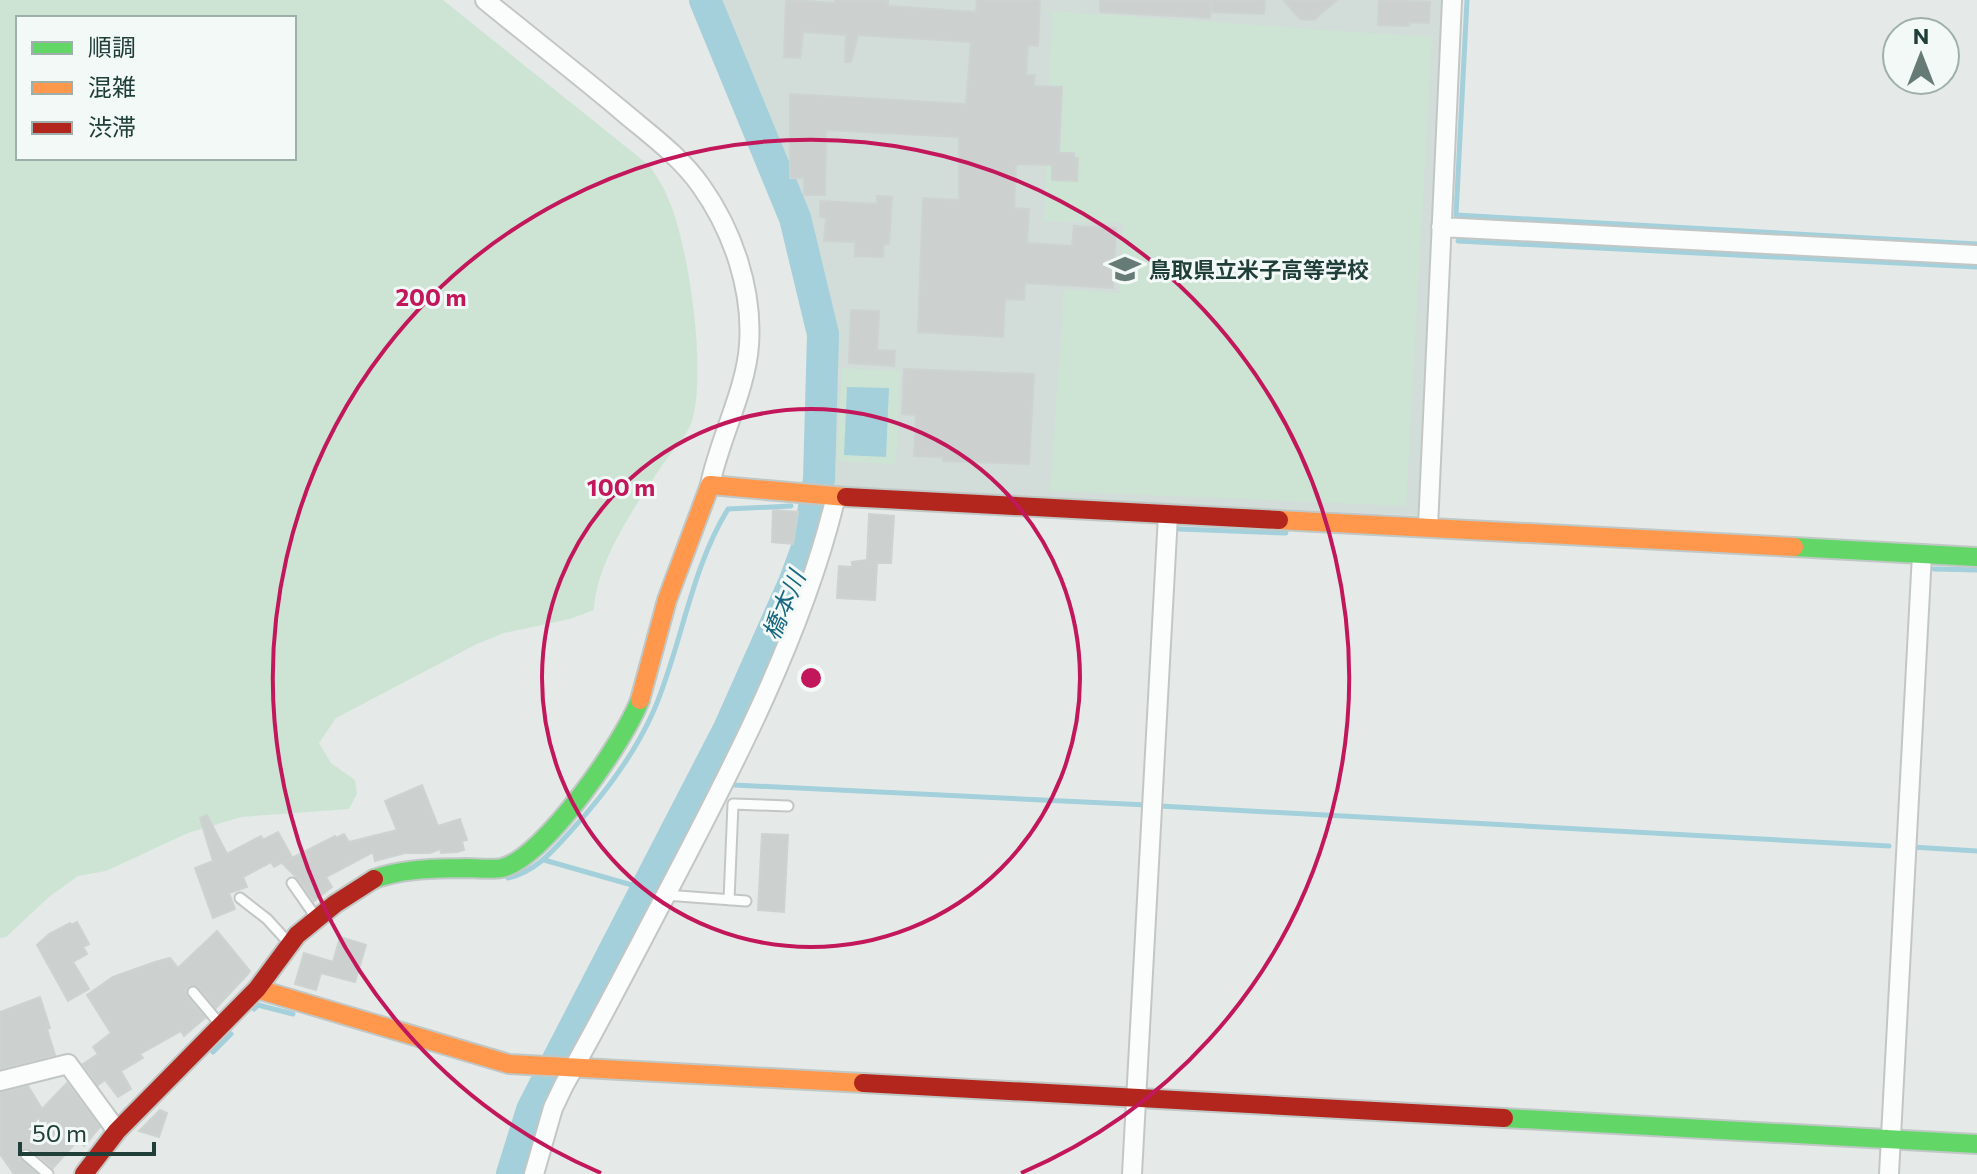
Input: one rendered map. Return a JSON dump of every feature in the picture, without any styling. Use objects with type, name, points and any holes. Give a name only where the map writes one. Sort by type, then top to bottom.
[{"type":"street","points":[[84,1174],[117,1131],[257,989],[290,944],[317,919],[373,879],[391,873],[408,869],[501,868],[516,862],[568,814],[604,765],[639,704],[667,600],[710,485],[747,364],[750,325],[747,290],[719,217],[700,185],[664,146],[485,0]]},
{"type":"street","points":[[1428,527],[1452,0]]},
{"type":"street","points":[[1441,227],[1977,255]]},
{"type":"street","points":[[710,485],[805,495],[1977,557]]},
{"type":"street","points":[[534,1174],[553,1108],[726,779],[802,606],[825,544],[832,496]]},
{"type":"street","points":[[1132,1174],[1168,515]]},
{"type":"street","points":[[1889,1174],[1922,554]]},
{"type":"street","points":[[257,989],[509,1064],[1977,1144]]},
{"type":"street","points":[[0,1081],[68,1064],[117,1131]]},
{"type":"lane","points":[[729,900],[733,804],[788,806]]},
{"type":"lane","points":[[292,883],[317,919]]},
{"type":"lane","points":[[665,895],[746,901]]},
{"type":"lane","points":[[240,898],[267,919],[290,944]]},
{"type":"lane","points":[[193,992],[221,1024]]},
{"type":"lane","points":[[26,1155],[48,1174]]},
{"type":"shaded area","name":"鳥取県立米子高等学校","points":[[714,0],[1447,0],[1423,516],[824,488],[833,345],[801,218]]},
{"type":"green space","points":[[0,0],[443,0],[650,166],[662,186],[676,219],[694,309],[698,372],[690,427],[618,536],[602,573],[594,610],[570,619],[504,633],[477,644],[336,718],[319,743],[331,763],[355,780],[357,794],[349,809],[241,817],[188,833],[106,871],[78,876],[49,897],[6,937],[0,938]]},
{"type":"green space","points":[[1052,11],[1432,37],[1406,506],[1050,491],[1064,289],[1120,293],[1123,223],[1044,221]]},
{"type":"green space","points":[[842,368],[900,371],[896,464],[837,461]]},
{"type":"water","points":[[847,387],[889,388],[886,457],[844,455]]},
{"type":"building","points":[[786,0],[835,3],[835,0],[888,0],[888,6],[976,12],[977,0],[1040,0],[1038,46],[1028,45],[1026,75],[1035,75],[1034,86],[1062,87],[1059,153],[1074,153],[1074,158],[1078,158],[1077,181],[1052,180],[1052,165],[1016,164],[1014,208],[1029,209],[1027,243],[1072,246],[1074,226],[1116,228],[1113,288],[1025,283],[1024,300],[1005,299],[1003,337],[918,332],[923,198],[959,200],[959,137],[826,130],[825,195],[804,195],[804,178],[790,178],[790,94],[966,104],[971,42],[858,35],[851,62],[845,62],[846,35],[803,32],[800,58],[784,57]]},
{"type":"building","points":[[1100,0],[1211,0],[1210,18],[1100,12]]},
{"type":"building","points":[[1212,0],[1265,0],[1264,14],[1212,12]]},
{"type":"building","points":[[1283,0],[1337,0],[1314,20],[1300,19]]},
{"type":"building","points":[[1379,0],[1430,2],[1429,23],[1378,25]]},
{"type":"building","points":[[877,196],[892,197],[889,244],[884,244],[883,257],[855,256],[855,242],[824,241],[826,218],[820,217],[820,201],[877,204]]},
{"type":"building","points":[[851,310],[879,311],[877,350],[895,351],[894,366],[849,363]]},
{"type":"building","points":[[904,369],[1034,374],[1029,464],[943,461],[943,457],[914,456],[916,415],[902,414]]},
{"type":"building","points":[[773,510],[798,512],[793,544],[772,542]]},
{"type":"building","points":[[869,514],[894,516],[891,563],[877,563],[875,600],[837,598],[839,566],[852,567],[852,562],[867,560]]},
{"type":"building","points":[[422,785],[438,826],[460,819],[467,840],[462,841],[464,850],[405,853],[375,861],[373,852],[326,877],[332,887],[314,901],[282,863],[335,836],[344,834],[349,842],[397,830],[385,801]]},
{"type":"building","points":[[207,815],[227,854],[261,836],[263,840],[278,832],[292,857],[274,867],[271,862],[243,877],[247,887],[229,893],[235,909],[213,918],[195,868],[213,861],[200,818]]},
{"type":"building","points":[[762,834],[788,835],[784,912],[758,910]]},
{"type":"building","points":[[77,922],[89,944],[83,947],[87,954],[73,962],[89,989],[68,1001],[37,945],[49,934]]},
{"type":"building","points":[[217,931],[250,971],[248,974],[216,1008],[198,987],[189,986],[187,996],[205,1018],[184,1036],[181,1031],[140,1054],[143,1058],[121,1071],[131,1089],[118,1097],[105,1080],[98,1085],[83,1064],[98,1054],[93,1047],[111,1033],[87,995],[113,977],[155,962],[170,958],[178,968]]},
{"type":"building","points":[[340,937],[366,945],[355,982],[321,973],[316,990],[295,984],[304,953],[333,962]]},
{"type":"building","points":[[40,997],[55,1055],[0,1069],[0,1012]]},
{"type":"building","points":[[67,1083],[100,1127],[84,1146],[78,1140],[53,1168],[31,1149],[23,1148],[19,1158],[37,1174],[14,1174],[0,1154],[0,1093],[28,1086],[42,1109]]},
{"type":"building","points":[[160,1110],[167,1113],[159,1137],[139,1131]]},
{"type":"waterway","name":"橋本川","points":[[512,1174],[532,1110],[729,729],[794,583],[807,548],[819,479],[823,334],[795,218],[705,0]]},
{"type":"waterway","points":[[1467,0],[1456,215],[1977,244]]},
{"type":"waterway","points":[[1458,241],[1977,267]]},
{"type":"waterway","points":[[508,878],[535,866],[557,847],[606,790],[637,743],[664,685],[704,557],[728,509],[791,506]]},
{"type":"waterway","points":[[1179,529],[1286,533]]},
{"type":"waterway","points":[[1934,569],[1977,570]]},
{"type":"waterway","points":[[734,785],[1147,805]]},
{"type":"waterway","points":[[1160,806],[1889,846]]},
{"type":"waterway","points":[[1912,847],[1977,851]]},
{"type":"waterway","points":[[544,860],[646,889]]},
{"type":"waterway","points":[[254,1009],[258,1005],[293,1014]]},
{"type":"waterway","points":[[213,1052],[231,1034]]},
{"type":"traffic: fast","points":[[1794,547],[1977,557]]},
{"type":"traffic: fast","points":[[374,879],[419,870],[498,869],[519,860],[560,821],[581,795],[618,742],[640,700]]},
{"type":"traffic: fast","points":[[1504,1118],[1977,1144]]},
{"type":"traffic: slow","points":[[640,700],[667,600],[710,485],[846,497]]},
{"type":"traffic: slow","points":[[1279,520],[1794,547]]},
{"type":"traffic: slow","points":[[257,989],[509,1064],[863,1083]]},
{"type":"traffic: jam","points":[[846,497],[1279,520]]},
{"type":"traffic: jam","points":[[84,1174],[117,1131],[257,989],[297,935],[335,904],[374,879]]},
{"type":"traffic: jam","points":[[863,1083],[1504,1118]]},
{"type":"place","name":"鳥取県立米子高等学校","points":[[1125,269]]}]
